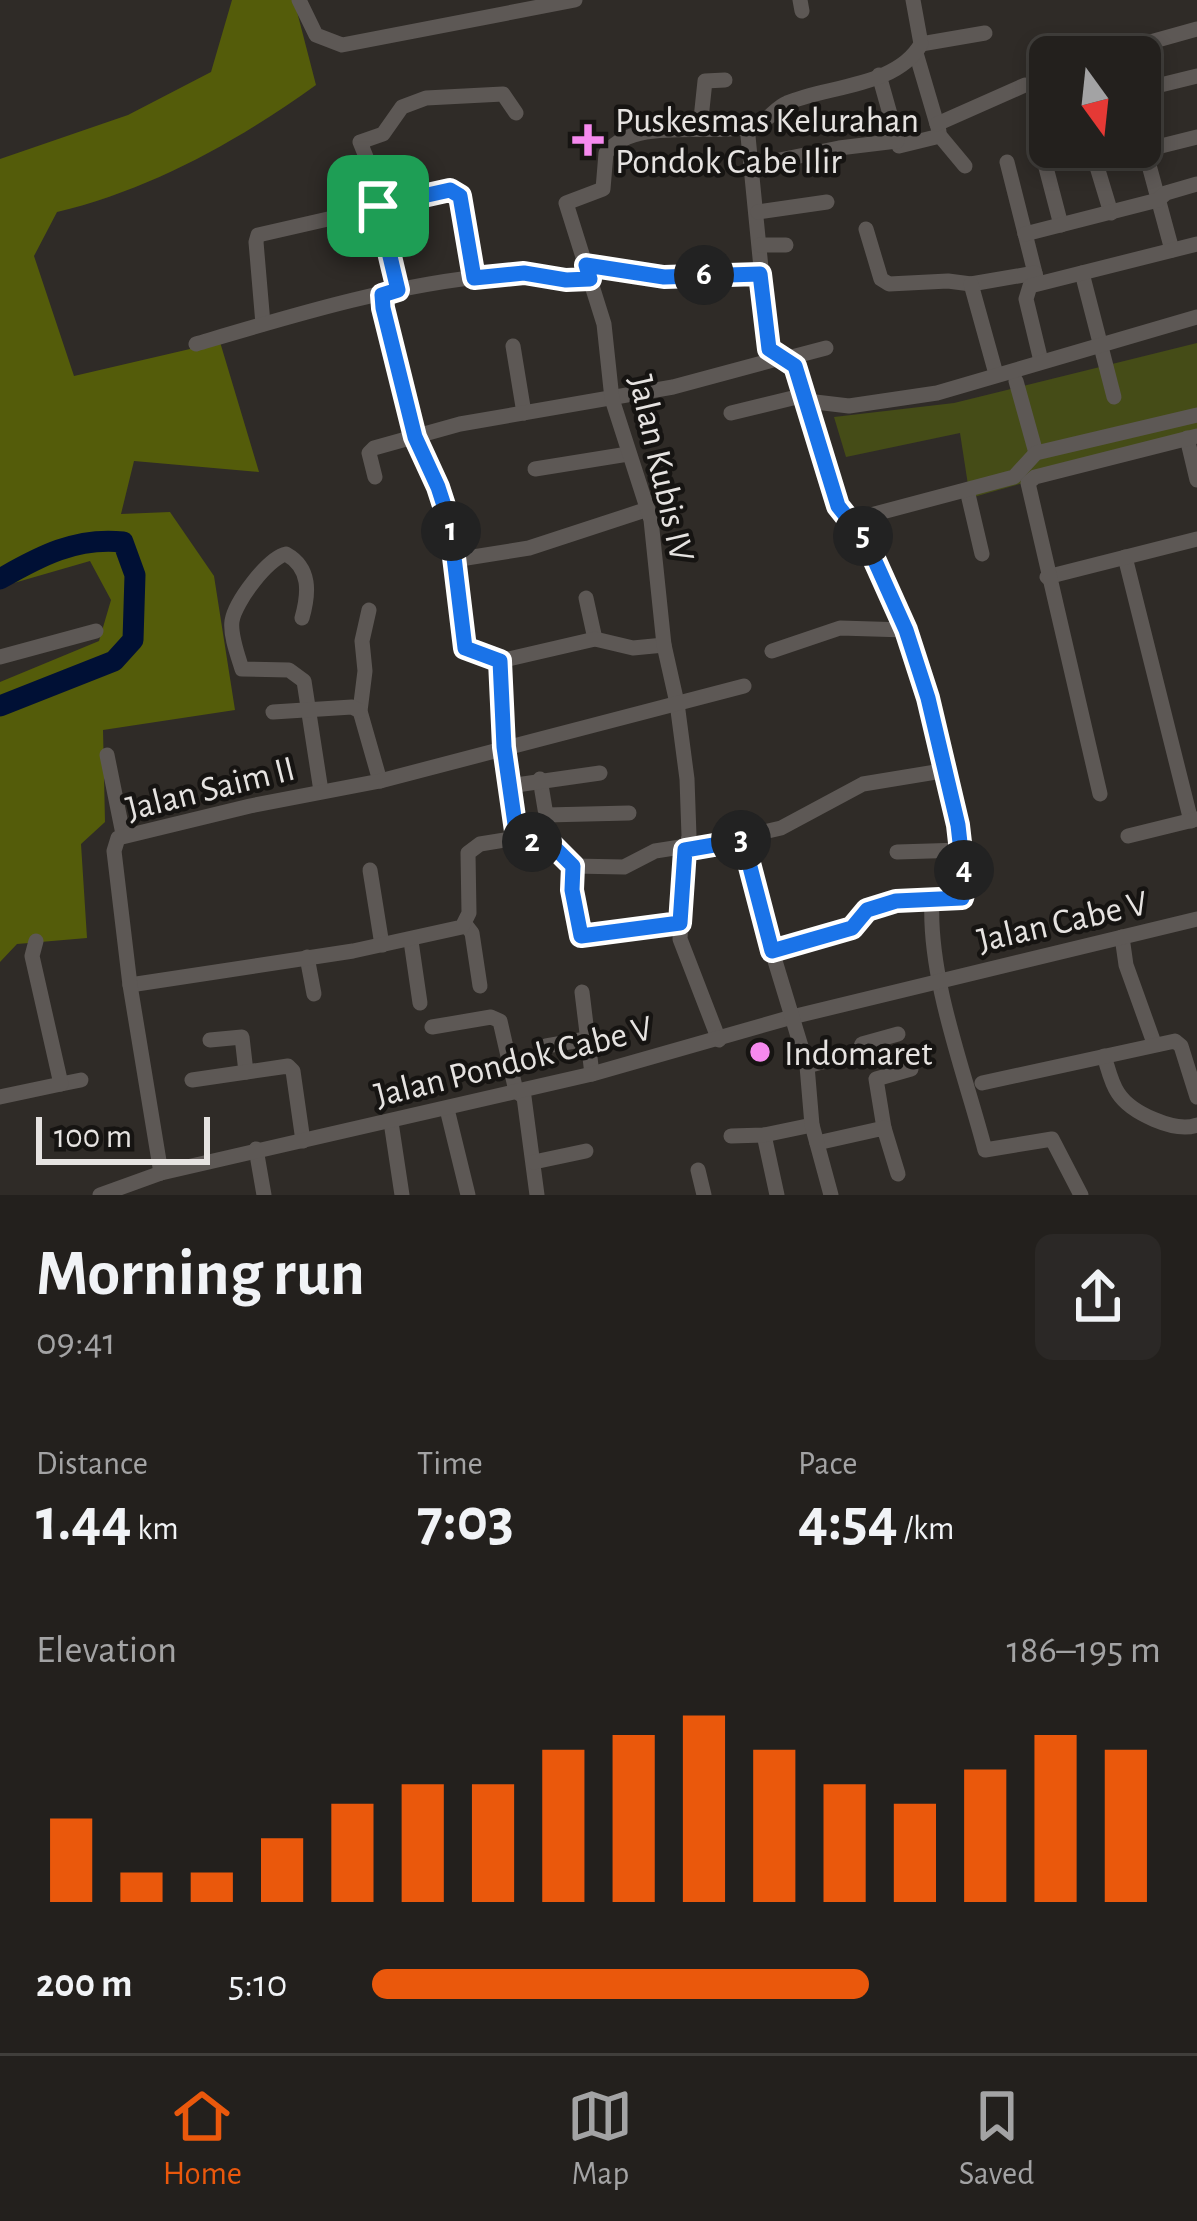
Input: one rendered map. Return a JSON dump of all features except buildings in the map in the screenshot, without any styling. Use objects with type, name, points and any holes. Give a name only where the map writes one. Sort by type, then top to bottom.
[{"type":"street","points":[[299,0],[316,35],[343,45],[574,0]]},
{"type":"street","points":[[913,0],[918,49],[938,130],[965,166]]},
{"type":"street","points":[[1161,39],[1197,29]]},
{"type":"street","points":[[772,951],[852,928],[867,910],[896,901],[964,896],[962,850],[928,698],[906,630],[877,564],[852,520],[838,506],[795,366],[769,349],[747,126],[761,124],[783,104],[880,75],[918,49],[985,33]]},
{"type":"street","points":[[880,75],[898,143]]},
{"type":"street","points":[[1161,85],[1197,76]]},
{"type":"street","points":[[700,128],[705,81],[725,80]]},
{"type":"street","points":[[750,166],[839,148],[898,143],[938,130],[1024,85]]},
{"type":"street","points":[[516,113],[503,94],[426,98],[402,106],[383,134],[360,142],[383,200],[378,206],[415,437],[444,504],[465,648],[500,661],[596,639],[633,648],[664,645]]},
{"type":"street","name":"Jalan Kubis IV","points":[[719,1040],[685,958],[680,923],[688,779],[664,645],[656,549],[612,399],[604,324],[566,203],[605,186],[608,149],[624,138],[747,126]]},
{"type":"street","points":[[1161,146],[1197,136]]},
{"type":"street","points":[[1007,162],[1036,278]]},
{"type":"street","points":[[1046,168],[1061,225]]},
{"type":"street","points":[[1097,168],[1111,213]]},
{"type":"street","points":[[1150,168],[1172,250]]},
{"type":"street","points":[[1025,234],[1158,200],[1197,184]]},
{"type":"street","points":[[263,324],[258,235],[450,190],[458,193],[474,278]]},
{"type":"street","points":[[758,212],[827,202]]},
{"type":"street","points":[[866,229],[886,283],[970,284],[1082,273],[1197,244]]},
{"type":"street","points":[[760,245],[786,245]]},
{"type":"street","points":[[196,344],[390,293],[474,278],[524,273],[566,280],[588,272],[664,277],[760,274]]},
{"type":"street","points":[[1082,273],[1114,397]]},
{"type":"street","points":[[1036,278],[1026,299],[1041,361]]},
{"type":"street","points":[[970,284],[996,374]]},
{"type":"street","points":[[731,413],[806,398],[837,407],[938,393],[1197,317]]},
{"type":"street","points":[[513,346],[524,412]]},
{"type":"street","points":[[375,477],[371,451],[460,424],[612,399],[826,348]]},
{"type":"street","points":[[1016,381],[1036,453]]},
{"type":"street","points":[[852,520],[1014,477],[1036,453],[1197,415]]},
{"type":"street","points":[[1100,794],[1047,577],[1029,494],[1031,479],[1192,437],[1197,480]]},
{"type":"street","points":[[535,469],[628,454]]},
{"type":"street","points":[[967,490],[982,554]]},
{"type":"street","points":[[454,560],[509,553],[648,509]]},
{"type":"street","points":[[1047,577],[1197,538]]},
{"type":"street","points":[[302,618],[307,579],[298,562],[286,554],[270,560],[236,610],[232,627],[242,669],[298,673],[304,681],[321,791]]},
{"type":"street","points":[[1124,557],[1194,820],[1128,836]]},
{"type":"street","points":[[586,598],[596,639]]},
{"type":"street","points":[[369,610],[362,641],[365,671],[359,711],[380,781]]},
{"type":"street","points":[[772,651],[841,628],[906,630]]},
{"type":"street","points":[[0,657],[96,631]]},
{"type":"street","points":[[500,661],[504,747],[517,838]]},
{"type":"street","name":"Jalan Saim II","points":[[160,1173],[114,851],[123,834],[380,781],[744,686]]},
{"type":"street","points":[[273,712],[355,707],[359,711]]},
{"type":"street","points":[[107,754],[123,834]]},
{"type":"street","points":[[479,986],[474,942],[465,924],[470,899],[468,853],[480,844],[517,838],[553,846],[573,866],[624,867],[655,851],[743,840],[790,824],[863,784],[942,771]]},
{"type":"street","points":[[509,785],[600,773]]},
{"type":"street","points":[[540,779],[546,814],[629,813]]},
{"type":"street","points":[[743,840],[806,1066],[812,1125],[830,1195]]},
{"type":"street","points":[[897,852],[962,850]]},
{"type":"street","points":[[573,866],[572,890],[581,936],[680,923]]},
{"type":"street","points":[[370,870],[382,945]]},
{"type":"street","points":[[932,900],[940,980],[985,1150],[1052,1139],[1081,1195]]},
{"type":"street","name":"Jalan Cabe V","points":[[940,980],[1197,919]]},
{"type":"street","points":[[130,985],[411,941],[465,924]]},
{"type":"street","points":[[1122,937],[1126,965],[1154,1043]]},
{"type":"street","points":[[36,941],[32,956],[61,1084]]},
{"type":"street","points":[[411,941],[420,1004]]},
{"type":"street","points":[[307,957],[314,994]]},
{"type":"street","name":"Jalan Pondok Cabe V","points":[[100,1195],[160,1173],[592,1074],[940,980]]},
{"type":"street","points":[[582,992],[592,1074]]},
{"type":"street","points":[[432,1027],[497,1018],[516,1091],[524,1097],[537,1195]]},
{"type":"street","points":[[806,1066],[859,1052],[862,1044],[898,1034]]},
{"type":"street","points":[[210,1040],[242,1037],[247,1072]]},
{"type":"street","points":[[546,1046],[586,1039]]},
{"type":"street","points":[[982,1082],[1175,1042],[1181,1046],[1197,1097]]},
{"type":"street","points":[[1104,1056],[1117,1092],[1132,1106],[1177,1128],[1197,1125]]},
{"type":"street","points":[[193,1080],[291,1068],[303,1141]]},
{"type":"street","points":[[898,1174],[876,1079],[911,1069]]},
{"type":"street","points":[[0,1097],[81,1080]]},
{"type":"street","points":[[446,1109],[468,1195]]},
{"type":"street","points":[[391,1122],[402,1195]]},
{"type":"street","points":[[731,1136],[812,1125]]},
{"type":"street","points":[[817,1143],[884,1128]]},
{"type":"street","points":[[764,1135],[777,1195]]},
{"type":"street","points":[[256,1149],[264,1195]]},
{"type":"street","points":[[534,1162],[586,1151]]},
{"type":"street","points":[[698,1170],[704,1195]]},
{"type":"green space","points":[[232,0],[294,0],[316,85],[192,161],[126,191],[57,212],[34,256],[74,376],[220,342],[259,472],[134,461],[121,514],[170,512],[214,576],[235,710],[103,730],[105,822],[81,844],[87,938],[17,944],[0,962],[0,682],[99,641],[111,600],[90,561],[0,587],[0,159],[128,115],[211,72]]},
{"type":"green space","points":[[1197,343],[1197,434],[970,498],[960,433],[846,457],[834,417],[954,403]]},
{"type":"waterway","points":[[0,579],[59,550],[106,541],[123,542],[135,575],[133,640],[114,661],[0,706]]},
{"type":"place","name":"Puskesmas Kelurahan Pondok Cabe Ilir","points":[[588,140]]},
{"type":"place","name":"Indomaret","points":[[760,1052]]},
{"type":"route","points":[[450,190],[458,193],[474,278],[524,273],[590,279],[586,265],[664,277],[760,274],[769,349],[795,366],[838,506],[857,525],[877,564],[919,669],[958,825],[962,898],[896,901],[867,910],[852,928],[772,951],[743,840],[685,850],[680,923],[581,936],[572,890],[573,866],[553,846],[517,838],[504,747],[500,661],[465,648],[450,524],[415,437],[383,308],[382,295],[398,290],[378,206],[450,190]]}]
